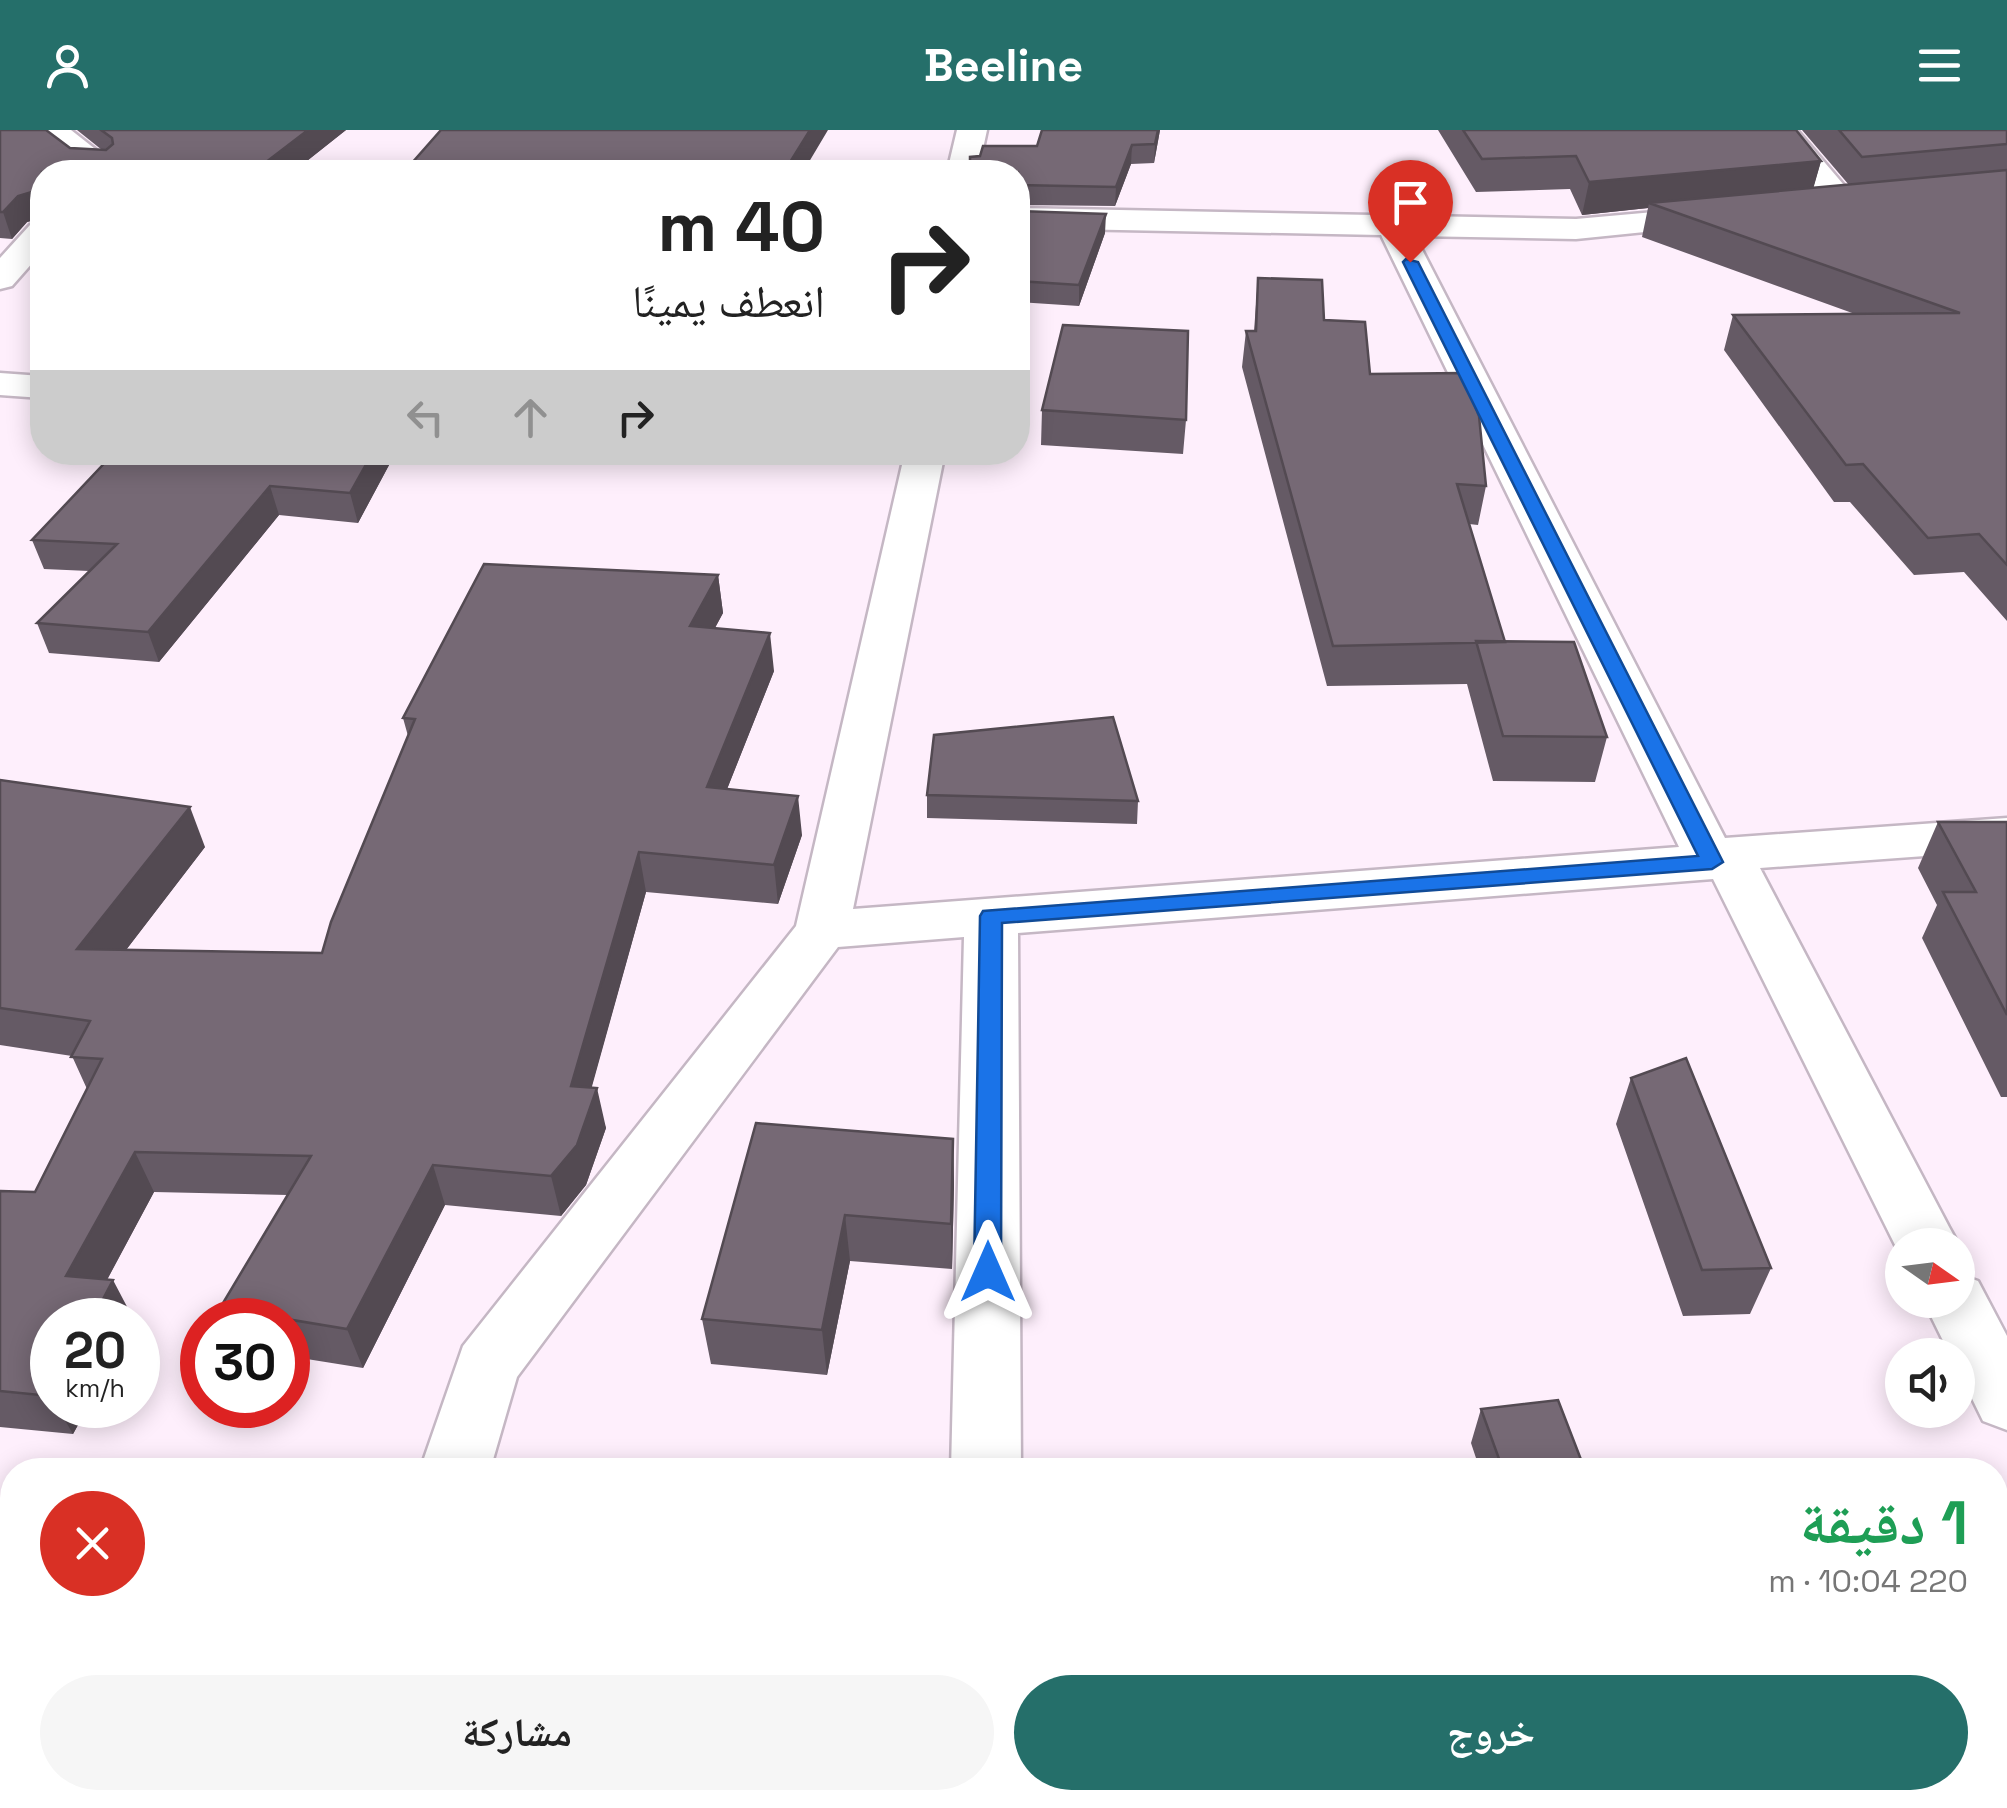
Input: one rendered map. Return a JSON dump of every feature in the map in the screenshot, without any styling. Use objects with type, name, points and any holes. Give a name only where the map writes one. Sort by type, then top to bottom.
[{"type":"street","points":[[56,130],[53,136],[93,160]]},
{"type":"street","points":[[966,160],[972,130]]},
{"type":"street","points":[[1781,130],[1844,205]]},
{"type":"street","points":[[1805,208],[1882,202]]},
{"type":"street","points":[[1030,218],[1576,229],[1748,214]]},
{"type":"street","points":[[1393,226],[1719,858],[1918,1228]]},
{"type":"street","points":[[0,279],[30,245]]},
{"type":"street","points":[[0,384],[30,386]]},
{"type":"street","points":[[459,1458],[487,1366],[822,930],[923,465]]},
{"type":"street","points":[[822,930],[2007,834]]},
{"type":"street","points":[[986,1458],[991,916]]},
{"type":"street","points":[[1964,1318],[2007,1401]]},
{"type":"building","points":[[0,130],[46,130],[70,148],[106,150],[113,144],[112,138],[101,130],[308,130],[269,160],[30,160],[30,193],[18,196],[0,212]]},
{"type":"building","points":[[441,130],[810,130],[791,160],[415,160]]},
{"type":"building","points":[[1042,130],[1158,130],[1155,144],[1132,145],[1116,187],[1030,185],[1030,160],[970,160],[980,156],[983,146],[1037,146]]},
{"type":"building","points":[[1463,130],[1796,130],[1821,161],[1589,182],[1576,156],[1482,159]]},
{"type":"building","points":[[1839,130],[2007,130],[2007,144],[1862,157]]},
{"type":"building","points":[[2007,170],[2007,565],[1979,534],[1928,538],[1863,464],[1846,465],[1733,315],[1960,313],[1649,203]]},
{"type":"building","points":[[1030,211],[1106,214],[1079,285],[1030,282]]},
{"type":"building","points":[[1258,278],[1322,280],[1324,320],[1365,322],[1370,374],[1462,373],[1479,416],[1486,486],[1457,484],[1505,642],[1333,646],[1246,331],[1256,331]]},
{"type":"building","points":[[1063,325],[1188,331],[1186,420],[1042,410]]},
{"type":"building","points":[[103,465],[366,465],[350,493],[270,486],[148,632],[37,623],[117,544],[32,540]]},
{"type":"building","points":[[484,564],[718,575],[690,626],[770,633],[707,787],[798,796],[774,865],[639,852],[571,1086],[597,1088],[577,1145],[551,1176],[433,1165],[347,1329],[310,1323],[310,1298],[226,1298],[311,1156],[135,1152],[66,1276],[113,1280],[104,1298],[30,1298],[30,1394],[0,1391],[0,1191],[35,1192],[102,1059],[71,1057],[90,1021],[0,1008],[0,780],[190,807],[77,949],[322,953],[331,922],[415,719],[403,718]]},
{"type":"building","points":[[1476,641],[1574,642],[1607,737],[1503,736]]},
{"type":"building","points":[[1113,717],[1138,801],[927,795],[934,735]]},
{"type":"building","points":[[1938,822],[2007,822],[2007,1015],[1943,892],[1976,892]]},
{"type":"building","points":[[1686,1058],[1771,1268],[1702,1270],[1631,1078]]},
{"type":"building","points":[[756,1123],[953,1139],[951,1224],[845,1215],[822,1330],[702,1319]]},
{"type":"building","points":[[1558,1400],[1580,1458],[1499,1458],[1481,1409]]},
{"type":"route","points":[[988,1272],[991,916],[1712,862],[1410,262]]}]
